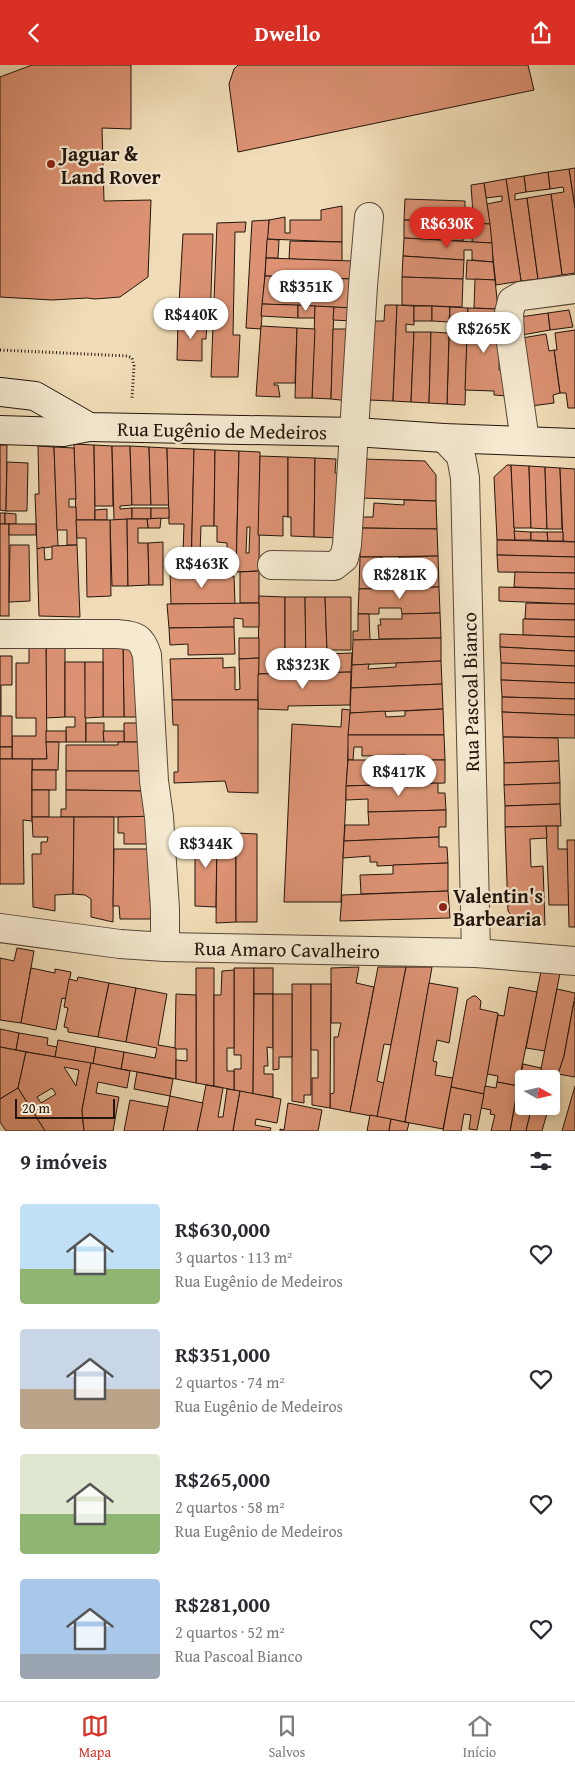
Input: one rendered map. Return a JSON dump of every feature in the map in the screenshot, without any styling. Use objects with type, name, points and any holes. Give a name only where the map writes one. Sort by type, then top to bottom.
[{"type":"street","name":"Rua Eugênio de Medeiros","points":[[272,565],[334,566],[344,558],[347,545],[369,217]]},
{"type":"street","points":[[525,441],[510,336],[509,313],[512,301],[521,296],[575,289]]},
{"type":"street","name":"Rua Eugênio de Medeiros","points":[[0,392],[35,396],[89,427]]},
{"type":"street","name":"Rua Eugênio de Medeiros","points":[[0,430],[63,432],[89,427],[355,432],[444,439],[575,443]]},
{"type":"street","name":"Rua Pascoal Bianco","points":[[444,439],[461,456],[465,478],[476,953]]},
{"type":"street","points":[[0,634],[117,634],[132,635],[143,642],[147,655],[154,781],[159,817],[165,909],[165,947]]},
{"type":"street","name":"Rua Amaro Cavalheiro","points":[[0,928],[120,944],[165,947],[476,953],[575,961]]},
{"type":"path","points":[[0,350],[124,355],[132,358],[134,366],[131,428]]},
{"type":"building","name":"Jaguar & Land Rover","points":[[32,65],[131,65],[131,129],[102,128],[104,201],[151,200],[148,277],[120,297],[52,300],[0,297],[0,77]]},
{"type":"building","points":[[238,65],[528,65],[534,90],[238,152],[229,84],[234,69]]},
{"type":"building","points":[[575,168],[575,209],[569,169]]},
{"type":"building","points":[[569,169],[575,209],[575,273],[562,275],[551,194],[564,192],[563,187],[550,189],[548,172]]},
{"type":"building","points":[[548,172],[550,189],[526,192],[524,176]]},
{"type":"building","points":[[524,176],[526,192],[515,194],[515,200],[527,198],[538,279],[521,281],[506,179]]},
{"type":"building","points":[[506,179],[521,281],[496,285],[487,204],[502,201],[502,196],[486,198],[484,183]]},
{"type":"building","points":[[484,183],[490,224],[404,220],[405,199],[465,201],[465,214],[473,214],[471,185]]},
{"type":"building","points":[[551,194],[562,275],[538,279],[527,198]]},
{"type":"building","points":[[342,206],[342,242],[267,239],[269,220],[285,217],[285,233],[290,233],[290,220],[321,220],[321,210]]},
{"type":"building","points":[[269,220],[261,329],[246,328],[252,221]]},
{"type":"building","points":[[404,220],[464,223],[463,241],[404,238]]},
{"type":"building","points":[[246,222],[245,232],[235,232],[233,335],[240,335],[238,377],[211,377],[217,223]]},
{"type":"building","points":[[473,223],[490,224],[492,243],[472,242]]},
{"type":"building","points":[[183,234],[213,234],[210,323],[178,321]]},
{"type":"building","points":[[404,238],[492,243],[493,262],[472,260],[472,250],[464,250],[464,260],[403,256]]},
{"type":"building","points":[[267,239],[279,240],[278,258],[266,258]]},
{"type":"building","points":[[290,241],[342,242],[342,261],[289,259]]},
{"type":"building","points":[[403,256],[464,260],[463,279],[402,277]]},
{"type":"building","points":[[266,258],[353,261],[353,279],[265,276]]},
{"type":"building","points":[[467,260],[493,262],[495,280],[466,279]]},
{"type":"building","points":[[265,276],[353,279],[352,308],[262,304]]},
{"type":"building","points":[[402,277],[463,279],[462,307],[402,305]]},
{"type":"building","points":[[475,279],[495,280],[498,309],[474,308]]},
{"type":"building","points":[[262,304],[298,305],[298,318],[261,316]]},
{"type":"building","points":[[298,305],[315,306],[315,318],[298,318]]},
{"type":"building","points":[[385,305],[397,305],[393,401],[369,400],[372,321],[384,321]]},
{"type":"building","points":[[397,305],[414,306],[414,325],[406,324],[406,332],[414,332],[411,402],[393,401]]},
{"type":"building","points":[[315,306],[334,307],[331,399],[312,398]]},
{"type":"building","points":[[414,306],[432,306],[432,321],[414,321]]},
{"type":"building","points":[[432,306],[450,307],[449,322],[432,321]]},
{"type":"building","points":[[334,307],[352,308],[352,321],[333,320]]},
{"type":"building","points":[[450,307],[468,308],[465,405],[447,404]]},
{"type":"building","points":[[468,308],[498,309],[501,325],[486,325],[485,335],[500,335],[499,370],[506,370],[508,396],[494,395],[494,391],[465,390]]},
{"type":"building","points":[[569,310],[573,327],[550,330],[548,313]]},
{"type":"building","points":[[548,313],[550,330],[522,335],[520,317]]},
{"type":"building","points":[[178,321],[207,322],[206,339],[202,339],[202,361],[177,360]]},
{"type":"building","points":[[261,326],[297,328],[295,383],[274,383],[274,385],[278,385],[280,397],[256,396]]},
{"type":"building","points":[[297,328],[315,329],[312,398],[295,398]]},
{"type":"building","points":[[333,329],[352,329],[350,401],[331,399]]},
{"type":"building","points":[[575,330],[575,408],[568,408],[566,393],[560,393],[554,350],[557,350],[555,333]]},
{"type":"building","points":[[414,332],[431,332],[429,403],[411,402]]},
{"type":"building","points":[[431,332],[449,333],[447,404],[429,403]]},
{"type":"building","points":[[546,334],[549,351],[554,350],[560,393],[553,395],[554,403],[531,406],[522,338]]},
{"type":"building","points":[[74,444],[94,445],[95,520],[76,520]]},
{"type":"building","points":[[0,445],[7,445],[6,511],[0,510]]},
{"type":"building","points":[[94,445],[112,446],[113,506],[95,506]]},
{"type":"building","points":[[38,446],[54,447],[58,546],[37,549],[35,494],[39,494]]},
{"type":"building","points":[[112,446],[130,446],[132,505],[120,506],[120,509],[132,508],[132,519],[114,520]]},
{"type":"building","points":[[130,446],[149,447],[151,505],[132,505]]},
{"type":"building","points":[[54,447],[74,448],[76,499],[69,499],[69,507],[76,507],[77,545],[67,545],[67,530],[57,530]]},
{"type":"building","points":[[149,447],[167,448],[169,505],[151,505]]},
{"type":"building","points":[[167,448],[194,449],[191,572],[170,572],[170,554],[183,554],[184,524],[169,524]]},
{"type":"building","points":[[194,449],[215,450],[214,526],[201,526],[200,554],[213,555],[213,571],[191,572]]},
{"type":"building","points":[[215,450],[239,451],[236,572],[213,571],[213,555],[227,554],[227,543],[217,542],[217,526],[214,526]]},
{"type":"building","points":[[239,451],[260,452],[259,571],[236,572]],"holes":[[[247,527],[250,527],[249,553],[246,553]]]},
{"type":"building","points":[[260,456],[288,457],[288,517],[283,516],[283,536],[258,535]]},
{"type":"building","points":[[288,457],[315,458],[314,537],[291,536],[291,517],[288,517]]},
{"type":"building","points":[[315,458],[336,459],[335,473],[341,473],[341,538],[314,537]]},
{"type":"building","points":[[363,459],[425,461],[436,475],[436,501],[362,498]]},
{"type":"building","points":[[7,462],[28,463],[27,511],[6,511]]},
{"type":"building","points":[[507,465],[511,465],[515,540],[497,540],[494,477]]},
{"type":"building","points":[[511,465],[529,466],[531,528],[514,528]]},
{"type":"building","points":[[529,466],[545,467],[547,529],[531,528]]},
{"type":"building","points":[[545,467],[560,468],[562,529],[547,529]]},
{"type":"building","points":[[560,468],[575,469],[575,542],[563,541]]},
{"type":"building","points":[[404,500],[436,501],[437,529],[360,528],[361,517],[373,517],[374,503],[404,505]]},
{"type":"building","points":[[132,508],[151,508],[151,519],[132,519]]},
{"type":"building","points":[[151,508],[169,508],[169,518],[151,519]]},
{"type":"building","points":[[107,509],[107,520],[95,520],[95,510]]},
{"type":"building","points":[[0,513],[5,513],[5,524],[0,524]]},
{"type":"building","points":[[5,513],[16,514],[16,524],[5,524]]},
{"type":"building","points":[[161,518],[160,528],[148,528],[147,519]]},
{"type":"building","points":[[127,519],[128,586],[112,586],[110,520]]},
{"type":"building","points":[[127,519],[147,519],[148,528],[138,528],[138,543],[148,543],[149,585],[128,586]]},
{"type":"building","points":[[76,520],[110,520],[111,596],[87,597],[86,538],[77,538]]},
{"type":"building","points":[[0,524],[9,524],[9,616],[0,616]]},
{"type":"building","points":[[9,524],[36,524],[36,535],[9,535]]},
{"type":"building","points":[[360,528],[437,529],[438,556],[360,557]]},
{"type":"building","points":[[514,531],[531,532],[531,540],[515,540]]},
{"type":"building","points":[[531,532],[547,532],[548,541],[531,540]]},
{"type":"building","points":[[547,532],[563,532],[563,541],[548,541]]},
{"type":"building","points":[[497,540],[575,542],[575,557],[497,555]]},
{"type":"building","points":[[163,542],[163,585],[149,585],[148,543]]},
{"type":"building","points":[[10,545],[29,545],[30,601],[9,602]]},
{"type":"building","points":[[77,545],[80,617],[39,616],[37,549],[44,547],[45,560],[52,559],[52,546]]},
{"type":"building","points":[[497,555],[575,557],[575,573],[498,572]]},
{"type":"building","points":[[438,556],[439,587],[359,589],[360,557],[382,557],[382,562],[399,562],[399,557]]},
{"type":"building","points":[[259,571],[259,603],[240,603],[240,572]]},
{"type":"building","points":[[170,572],[191,572],[191,576],[234,576],[235,604],[171,604]]},
{"type":"building","points":[[515,572],[575,573],[575,589],[514,587]]},
{"type":"building","points":[[439,587],[440,613],[402,614],[401,608],[379,608],[379,614],[358,614],[359,589]]},
{"type":"building","points":[[499,587],[575,589],[575,604],[499,601]]},
{"type":"building","points":[[259,596],[285,597],[285,651],[277,651],[277,659],[286,659],[286,674],[258,674]]},
{"type":"building","points":[[285,597],[305,597],[306,651],[285,651]]},
{"type":"building","points":[[305,597],[325,597],[327,650],[313,650],[313,660],[326,660],[327,673],[306,673]]},
{"type":"building","points":[[325,597],[351,597],[351,650],[327,650]]},
{"type":"building","points":[[259,603],[259,627],[243,627],[243,619],[234,618],[234,627],[169,628],[167,604]]},
{"type":"building","points":[[526,603],[575,604],[575,620],[525,619]]},
{"type":"building","points":[[440,613],[441,638],[379,639],[378,625],[381,625],[380,619],[402,619],[402,614]]},
{"type":"building","points":[[358,614],[369,614],[370,640],[353,640],[353,631],[358,631]]},
{"type":"building","points":[[523,619],[575,620],[575,637],[523,635]]},
{"type":"building","points":[[234,627],[235,654],[188,655],[188,644],[170,645],[169,628]]},
{"type":"building","points":[[500,634],[575,637],[575,651],[500,647]]},
{"type":"building","points":[[239,638],[259,638],[259,658],[239,659]]},
{"type":"building","points":[[441,638],[441,661],[352,665],[353,640]]},
{"type":"building","points":[[65,646],[65,717],[46,718],[46,647]]},
{"type":"building","points":[[123,646],[141,646],[142,717],[124,717]]},
{"type":"building","points":[[123,646],[124,717],[103,717],[103,647]]},
{"type":"building","points":[[29,647],[46,647],[47,759],[12,759],[12,736],[36,736],[36,718],[16,718],[16,663],[29,663]]},
{"type":"building","points":[[500,647],[575,651],[575,666],[501,663]]},
{"type":"building","points":[[352,653],[351,672],[327,673],[327,654]]},
{"type":"building","points":[[0,656],[12,656],[12,685],[1,685],[1,716],[12,716],[12,747],[0,747]]},
{"type":"building","points":[[286,656],[301,656],[301,660],[306,660],[306,673],[286,674]]},
{"type":"building","points":[[223,658],[223,668],[235,667],[235,690],[240,689],[239,659],[259,658],[258,700],[172,700],[170,659]]},
{"type":"building","points":[[441,661],[442,684],[351,688],[352,665],[369,664],[368,669],[396,667],[396,663]]},
{"type":"building","points":[[65,662],[85,662],[86,742],[66,742],[66,727],[75,727],[75,717],[65,717]]},
{"type":"building","points":[[85,662],[103,662],[103,717],[85,718]]},
{"type":"building","points":[[501,663],[575,666],[575,683],[501,680]]},
{"type":"building","points":[[351,672],[350,705],[288,706],[288,710],[258,709],[258,674]]},
{"type":"building","points":[[501,680],[575,683],[575,699],[502,697]]},
{"type":"building","points":[[442,684],[443,709],[350,713],[351,688]]},
{"type":"building","points":[[502,697],[575,699],[575,715],[502,712]]},
{"type":"building","points":[[172,700],[258,700],[258,793],[228,792],[225,781],[174,783],[174,772],[178,772],[178,725],[173,725]]},
{"type":"building","points":[[342,709],[350,710],[350,713],[341,902],[284,902],[292,724],[341,727]]},
{"type":"building","points":[[443,709],[444,735],[348,735],[350,713],[385,711],[386,717],[405,716],[405,711]]},
{"type":"building","points":[[502,712],[575,715],[575,738],[503,737]]},
{"type":"building","points":[[86,723],[104,723],[104,742],[86,742]]},
{"type":"building","points":[[124,723],[142,723],[143,742],[124,742]]},
{"type":"building","points":[[46,731],[66,731],[66,742],[46,742]]},
{"type":"building","points":[[103,731],[124,731],[124,742],[104,742]]},
{"type":"building","points":[[348,735],[444,735],[445,760],[407,760],[406,755],[362,756],[362,747],[354,747],[353,760],[348,760]]},
{"type":"building","points":[[503,737],[558,738],[559,761],[504,763]]},
{"type":"building","points":[[46,742],[59,742],[58,770],[32,770],[32,759],[47,759]]},
{"type":"building","points":[[118,742],[143,742],[143,771],[66,771],[66,745],[118,745]]},
{"type":"building","points":[[0,747],[12,747],[12,759],[0,759]]},
{"type":"building","points":[[0,759],[32,759],[32,821],[23,820],[24,884],[0,884]]},
{"type":"building","points":[[348,760],[367,760],[367,775],[392,772],[392,767],[397,764],[397,760],[445,760],[445,783],[346,786]]},
{"type":"building","points":[[559,761],[560,783],[504,785],[504,763]]},
{"type":"building","points":[[32,770],[56,770],[56,790],[32,790]]},
{"type":"building","points":[[66,771],[143,771],[144,791],[66,790]]},
{"type":"building","points":[[438,783],[438,793],[445,793],[446,810],[368,812],[368,799],[346,800],[346,786]]},
{"type":"building","points":[[560,783],[560,804],[505,806],[504,785]]},
{"type":"building","points":[[32,790],[49,790],[49,817],[32,817]]},
{"type":"building","points":[[66,790],[144,791],[153,817],[61,817],[61,809],[66,809]]},
{"type":"building","points":[[560,804],[561,826],[505,827],[505,806]]},
{"type":"building","points":[[446,810],[446,827],[439,827],[439,837],[344,841],[345,825],[369,825],[368,812]]},
{"type":"building","points":[[156,816],[156,844],[124,844],[124,833],[118,833],[118,817]]},
{"type":"building","points":[[32,817],[74,817],[73,894],[55,895],[55,911],[33,907],[32,854],[41,854],[41,842],[47,842],[48,837],[33,837]]},
{"type":"building","points":[[74,817],[114,817],[113,922],[91,917],[91,899],[85,895],[73,894]]},
{"type":"building","points":[[546,826],[558,826],[558,849],[568,849],[569,905],[549,905]]},
{"type":"building","points":[[546,826],[547,838],[530,839],[531,867],[543,866],[545,925],[518,923],[508,911],[505,827]]},
{"type":"building","points":[[195,832],[217,833],[216,907],[195,906]]},
{"type":"building","points":[[217,833],[236,833],[236,922],[216,923]]},
{"type":"building","points":[[236,833],[257,834],[257,922],[236,922]]},
{"type":"building","points":[[439,837],[439,847],[447,847],[448,863],[377,866],[377,862],[370,862],[370,856],[343,858],[344,841]]},
{"type":"building","points":[[567,840],[575,840],[575,927],[569,927]]},
{"type":"building","points":[[114,849],[150,849],[150,902],[156,902],[153,919],[120,919],[119,906],[113,906]]},
{"type":"building","points":[[448,863],[448,891],[361,894],[360,875],[393,874],[393,865]]},
{"type":"building","points":[[448,891],[450,918],[340,921],[342,895]]},
{"type":"building","points":[[17,948],[34,951],[21,1023],[0,1020],[0,958],[14,961]]},
{"type":"building","points":[[359,967],[356,983],[374,987],[350,1112],[330,1108],[330,1094],[334,1093],[334,1037],[338,1037],[341,1023],[331,1023],[331,968]]},
{"type":"building","points":[[378,967],[406,967],[391,1045],[384,1044],[377,1081],[384,1083],[377,1117],[350,1112]]},
{"type":"building","points":[[406,967],[432,967],[405,1122],[377,1117]]},
{"type":"building","points":[[31,968],[55,973],[55,969],[71,972],[66,999],[62,998],[56,1030],[21,1023]]},
{"type":"building","points":[[196,968],[214,968],[214,1086],[196,1083]]},
{"type":"building","points":[[234,968],[254,968],[253,1094],[234,1090],[234,1069],[241,1069],[241,1055],[234,1055]]},
{"type":"building","points":[[254,968],[273,968],[273,994],[254,994]]},
{"type":"building","points":[[234,970],[234,1048],[227,1048],[227,1071],[234,1071],[234,1090],[214,1086],[214,995],[221,995],[222,971]]},
{"type":"building","points":[[541,971],[560,973],[545,1051],[526,1048]]},
{"type":"building","points":[[78,977],[109,983],[98,1037],[68,1032],[68,1028],[64,1027],[68,1008],[64,1007],[69,979],[77,981]]},
{"type":"building","points":[[109,983],[136,988],[126,1042],[98,1037]]},
{"type":"building","points":[[429,983],[458,988],[449,1043],[437,1040],[433,1061],[437,1062],[435,1075],[453,1078],[443,1129],[405,1122]]},
{"type":"building","points":[[292,984],[311,984],[311,1095],[304,1095],[304,1103],[292,1101]]},
{"type":"building","points":[[311,984],[331,984],[330,1108],[312,1105],[312,1078],[318,1078],[318,1050],[311,1050]]},
{"type":"building","points":[[509,987],[537,992],[521,1070],[515,1070],[515,1085],[497,1082],[498,1076],[487,1074],[498,1015],[504,1016]]},
{"type":"building","points":[[136,988],[167,994],[158,1045],[176,1048],[176,1079],[121,1069],[124,1052],[155,1058],[157,1048],[126,1042]]},
{"type":"building","points":[[557,989],[575,993],[560,1070],[541,1070]]},
{"type":"building","points":[[176,994],[196,995],[196,1083],[176,1079],[176,1060],[187,1061],[187,1049],[175,1049]]},
{"type":"building","points":[[254,994],[273,994],[273,1048],[267,1047],[268,1066],[264,1066],[264,1074],[273,1074],[273,1097],[253,1094]]},
{"type":"building","points":[[273,994],[292,994],[292,1057],[279,1057],[279,1069],[273,1070]]},
{"type":"building","points":[[476,996],[481,1001],[480,1009],[498,1013],[484,1094],[451,1087],[467,1000]]},
{"type":"building","points":[[575,1002],[575,1077],[560,1074],[559,1070]]},
{"type":"building","points":[[0,1029],[19,1033],[16,1050],[0,1047]]},
{"type":"building","points":[[19,1033],[48,1038],[47,1045],[57,1047],[55,1057],[16,1050]]},
{"type":"building","points":[[58,1040],[96,1047],[93,1064],[55,1057]]},
{"type":"building","points":[[0,1047],[26,1052],[18,1088],[0,1099]]},
{"type":"building","points":[[96,1047],[124,1052],[121,1069],[93,1064]]},
{"type":"building","points":[[26,1052],[91,1063],[82,1110],[84,1131],[45,1131],[18,1088]],"holes":[[[64,1067],[79,1070],[76,1086]],[[52,1088],[56,1094],[41,1103],[37,1097]]]},
{"type":"building","points":[[91,1063],[130,1071],[127,1088],[98,1082],[96,1093],[119,1097],[113,1131],[84,1131],[82,1110]]},
{"type":"building","points":[[523,1064],[541,1068],[541,1070],[522,1070]]},
{"type":"building","points":[[137,1072],[173,1079],[170,1096],[134,1089]]},
{"type":"building","points":[[497,1082],[515,1085],[515,1103],[510,1131],[491,1131],[495,1115],[490,1114],[491,1110],[481,1108],[485,1086],[496,1088]]},
{"type":"building","points":[[206,1085],[223,1088],[218,1117],[223,1117],[227,1089],[240,1091],[233,1131],[197,1131]]},
{"type":"building","points":[[575,1086],[575,1131],[562,1131]]},
{"type":"building","points":[[451,1087],[484,1094],[477,1130],[469,1129],[471,1115],[464,1114],[461,1131],[443,1131]]},
{"type":"building","points":[[18,1088],[45,1131],[6,1131],[0,1122],[0,1099]]},
{"type":"building","points":[[240,1091],[281,1099],[277,1123],[256,1119],[255,1125],[271,1128],[270,1131],[233,1131]]},
{"type":"building","points":[[170,1096],[203,1103],[197,1131],[163,1131]]},
{"type":"building","points":[[130,1100],[168,1107],[163,1131],[124,1131]]},
{"type":"building","points":[[288,1103],[322,1110],[318,1131],[280,1131],[280,1129],[284,1130]]},
{"type":"building","points":[[515,1105],[515,1115],[530,1115],[526,1131],[510,1131]]},
{"type":"building","points":[[370,1115],[391,1119],[389,1131],[367,1131]]},
{"type":"building","points":[[530,1115],[546,1115],[542,1131],[526,1131]]},
{"type":"building","points":[[391,1119],[409,1123],[407,1131],[389,1131]]},
{"type":"place","name":"Jaguar & Land Rover","points":[[51,164]]},
{"type":"place","name":"Valentin's Barbearia","points":[[443,907]]}]
